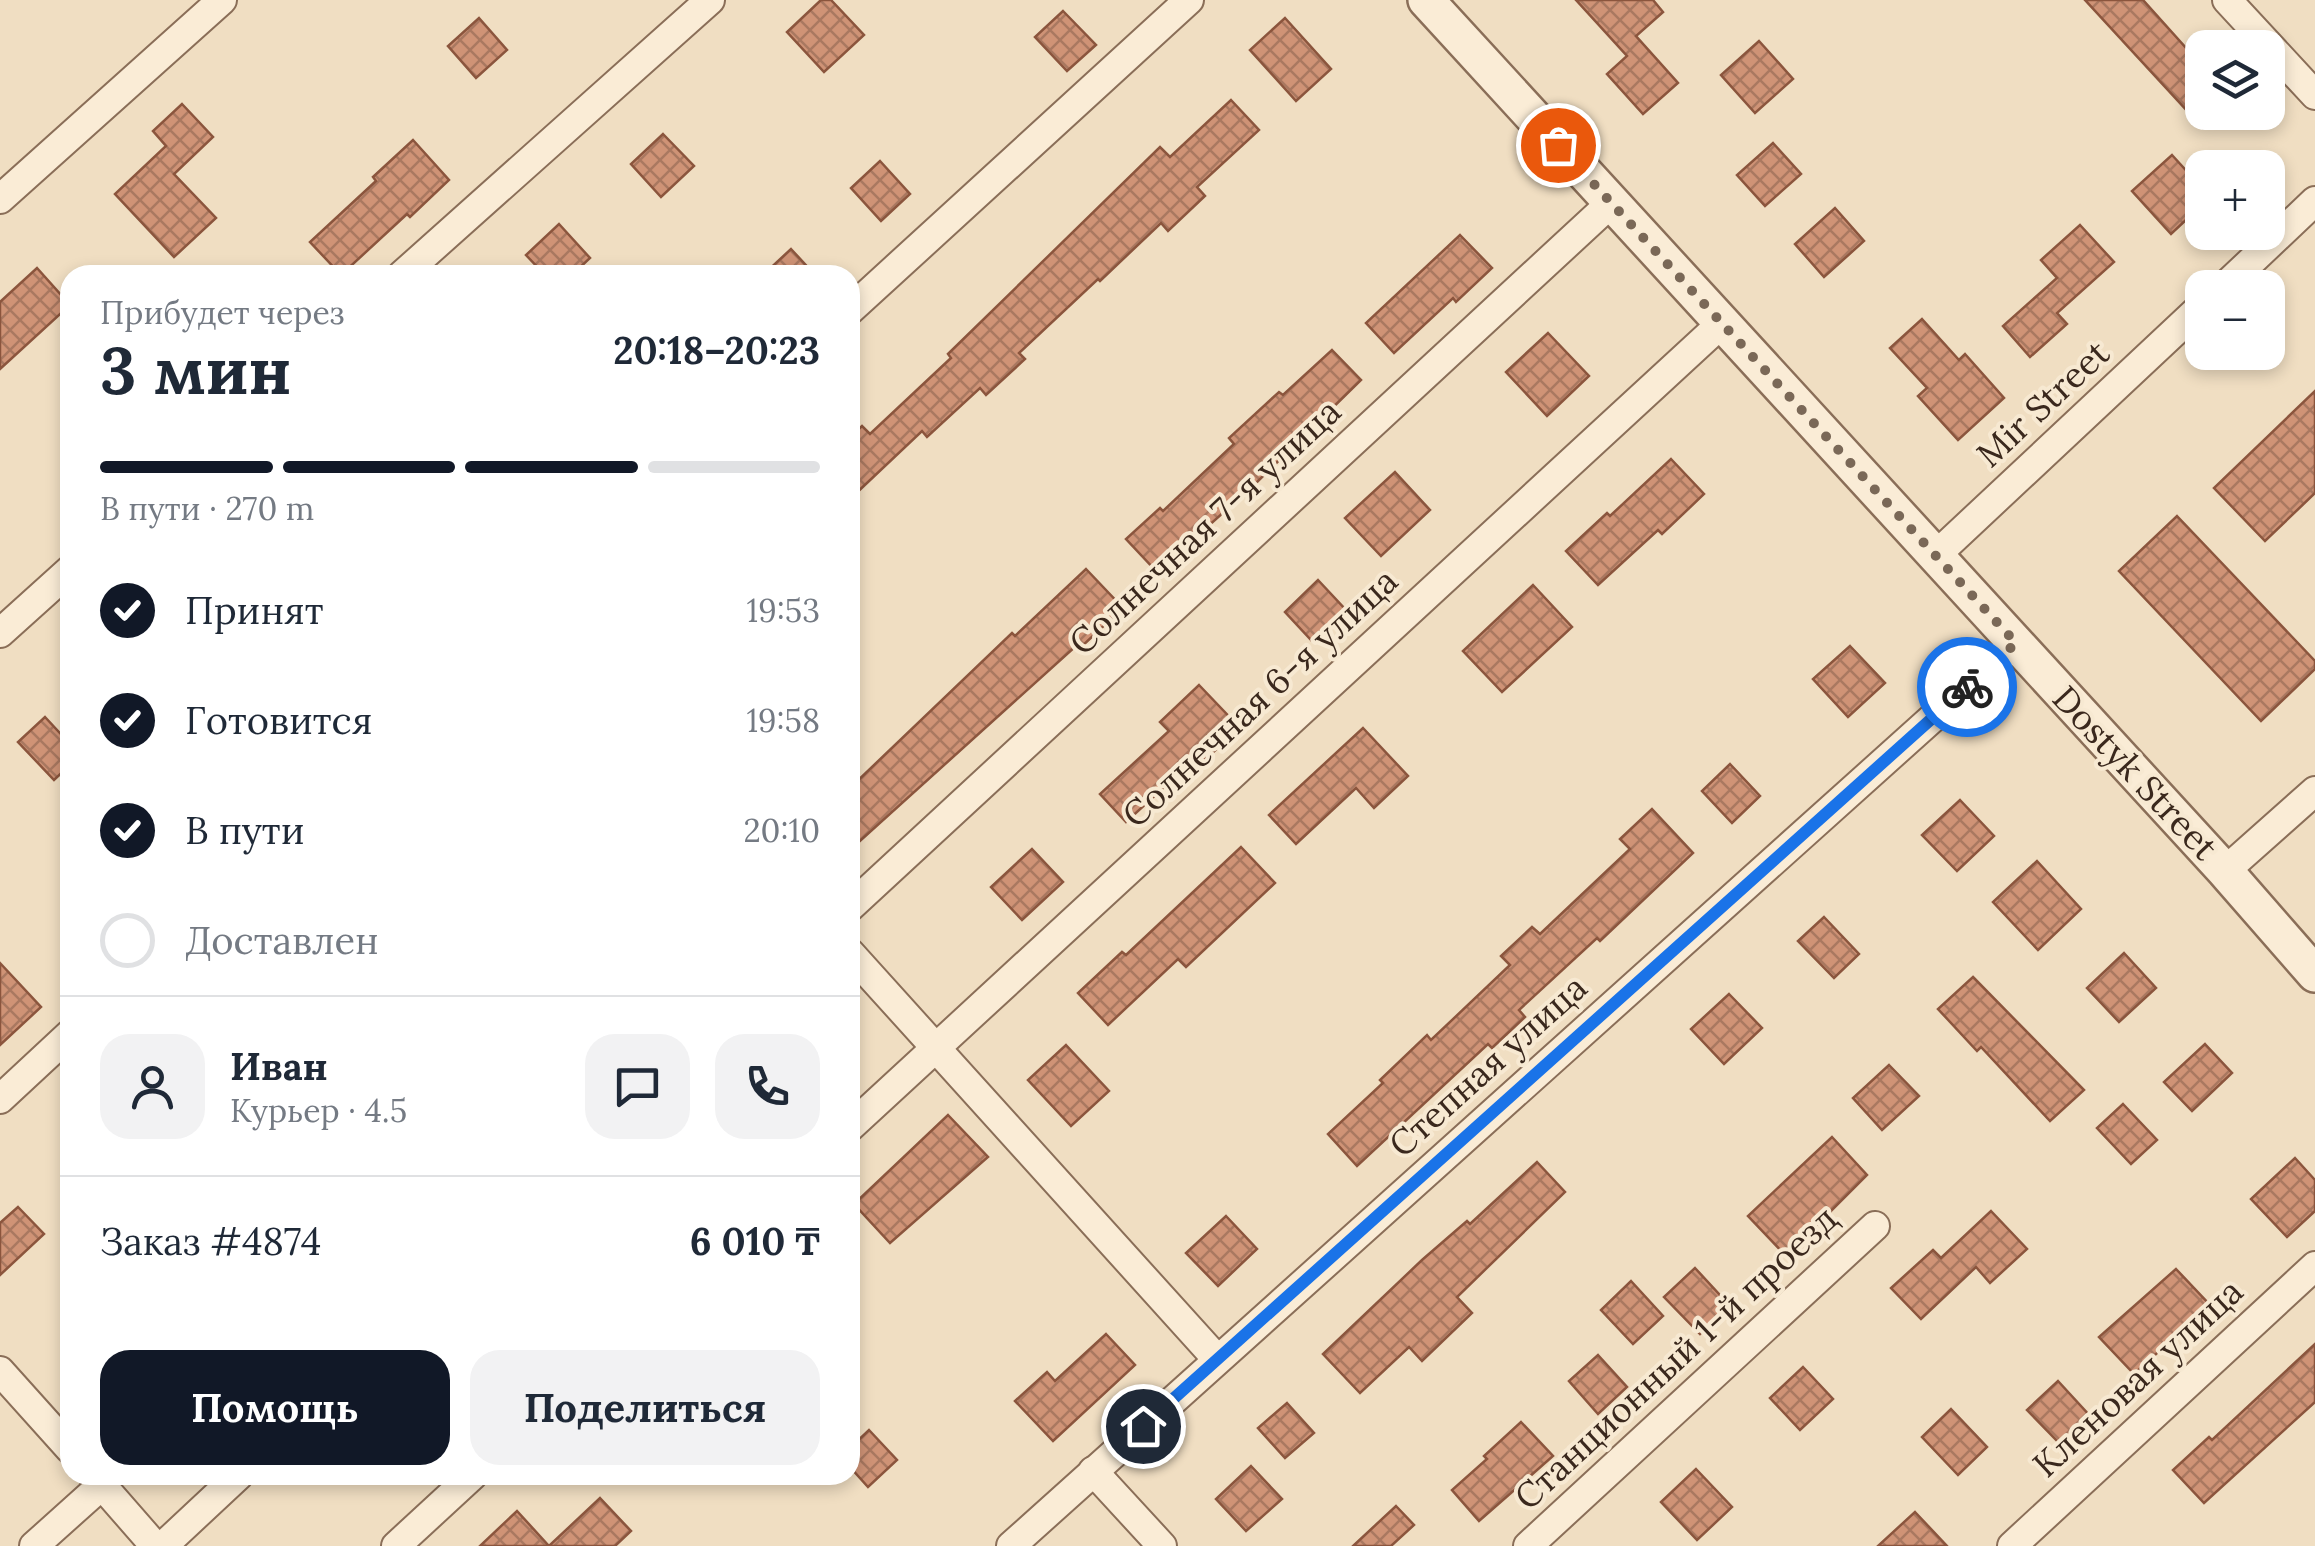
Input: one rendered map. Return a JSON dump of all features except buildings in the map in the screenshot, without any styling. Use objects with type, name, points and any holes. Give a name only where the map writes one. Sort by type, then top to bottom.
[{"type":"street","points":[[0,199],[222,0]]},
{"type":"street","points":[[413,265],[710,0]]},
{"type":"street","points":[[860,301],[1189,0]]},
{"type":"street","name":"Dostyk Street","points":[[1426,0],[2225,870],[2315,974]]},
{"type":"street","points":[[2228,0],[2315,95]]},
{"type":"street","points":[[2241,270],[2315,201]]},
{"type":"street","name":"Солнечная 7-я улица","points":[[860,898],[1611,203]]},
{"type":"street","name":"Mir Street","points":[[1934,557],[2185,322]]},
{"type":"street","name":"Солнечная 6-я улица","points":[[860,1119],[1721,324]]},
{"type":"street","points":[[0,632],[60,579]]},
{"type":"street","name":"Степная улица","points":[[1011,1546],[2016,643]]},
{"type":"street","points":[[2225,870],[2315,790]]},
{"type":"street","points":[[860,964],[1217,1359]]},
{"type":"street","points":[[0,1099],[60,1043]]},
{"type":"street","name":"Станционный 1-й проезд","points":[[1528,1546],[1875,1226]]},
{"type":"street","name":"Кленовая улица","points":[[2012,1546],[2315,1266]]},
{"type":"street","points":[[0,1371],[60,1439]]},
{"type":"street","points":[[1093,1471],[1162,1546]]},
{"type":"street","points":[[34,1546],[92,1485]]},
{"type":"street","points":[[101,1485],[155,1546]]},
{"type":"street","points":[[163,1546],[228,1485]]},
{"type":"street","points":[[396,1546],[462,1485]]},
{"type":"way so far","points":[[1558,145],[2016,643],[1967,687]]},
{"type":"route","points":[[1143,1426],[1967,687]]}]
